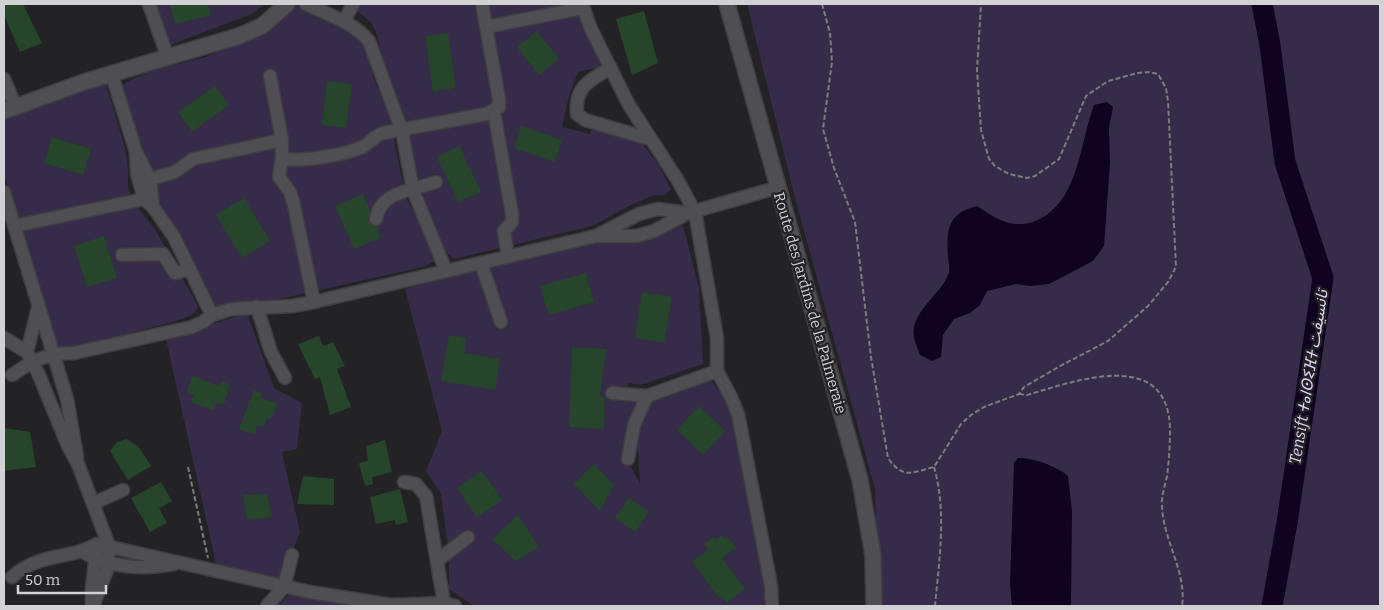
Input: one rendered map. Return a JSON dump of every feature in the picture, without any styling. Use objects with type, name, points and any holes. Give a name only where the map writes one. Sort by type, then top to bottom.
[{"type":"street","points":[[149,4],[168,58]]},
{"type":"street","points":[[4,78],[9,108],[262,26],[287,4]]},
{"type":"street","points":[[306,4],[344,21],[361,31],[369,41],[402,131],[413,190],[446,271]]},
{"type":"street","points":[[344,21],[353,4]]},
{"type":"street","points":[[282,158],[300,161],[361,148],[375,136],[494,112],[499,107],[499,99],[482,4]]},
{"type":"street","name":"Route des Jardins de la Palmeraie","points":[[727,4],[776,188],[860,480],[873,555],[874,606]]},
{"type":"street","points":[[486,27],[582,6],[611,68],[650,139],[677,178],[691,212],[717,338],[717,371],[732,397],[738,414],[771,586],[772,606]]},
{"type":"street","points":[[611,68],[582,87],[578,94],[577,114],[585,120],[650,139]]},
{"type":"street","points":[[112,75],[136,152],[150,179],[149,203]]},
{"type":"street","points":[[270,76],[282,140],[279,177],[290,192],[293,201],[314,302]]},
{"type":"street","points":[[494,112],[512,214],[512,222],[503,235],[508,256]]},
{"type":"street","points":[[150,179],[175,172],[193,159],[282,140]]},
{"type":"street","points":[[136,152],[138,173],[149,203],[174,238],[212,315]]},
{"type":"street","points":[[376,219],[378,210],[392,195],[436,182]]},
{"type":"street","points":[[8,377],[30,357],[74,353],[192,327],[204,322],[212,315],[238,308],[314,302],[596,236],[637,236],[654,231],[691,212],[776,188]]},
{"type":"street","points":[[4,192],[67,399],[78,464]]},
{"type":"street","points":[[14,226],[149,203]]},
{"type":"street","points":[[596,236],[639,214],[658,209],[691,212]]},
{"type":"street","points":[[122,255],[163,254],[175,273],[190,269]]},
{"type":"street","points":[[481,263],[502,322]]},
{"type":"street","points":[[257,307],[271,352],[285,378]]},
{"type":"street","points":[[30,357],[38,308]]},
{"type":"street","points":[[4,338],[30,357],[94,503],[102,531],[103,545],[108,564],[92,606]]},
{"type":"street","points":[[8,377],[38,374],[57,368],[74,353]]},
{"type":"street","points":[[612,393],[647,396],[717,371]]},
{"type":"street","points":[[628,459],[634,425],[647,396]]},
{"type":"street","points":[[12,577],[22,568],[39,560],[56,555],[83,552],[103,545],[284,587],[391,606],[449,604],[438,560],[426,496],[416,484],[404,482]]},
{"type":"street","points":[[94,503],[123,490]]},
{"type":"street","points":[[438,560],[468,537]]},
{"type":"street","points":[[92,606],[95,559],[103,545]]},
{"type":"street","points":[[83,552],[108,564],[162,567],[179,563]]},
{"type":"street","points":[[267,606],[284,587],[292,555]]},
{"type":"path","points":[[822,4],[830,33],[832,56],[822,130],[834,168],[855,222],[871,357],[888,458],[896,470],[908,474],[934,468]]},
{"type":"path","points":[[981,4],[977,70],[981,130],[989,159],[995,166],[1008,174],[1027,178],[1035,176],[1055,163],[1063,152],[1086,96],[1108,81],[1138,73],[1149,72],[1158,74],[1166,88],[1168,101],[1176,267],[1168,282],[1148,306],[1108,341],[1024,387],[1019,394]]},
{"type":"path","points":[[935,606],[940,566],[941,497],[934,468],[961,424],[984,407],[1019,394],[1027,395],[1106,374],[1137,378],[1158,390],[1164,402],[1170,424],[1168,471],[1162,506],[1164,527],[1180,577],[1182,606]]},
{"type":"path","points":[[188,467],[211,570]]},
{"type":"shaded area","points":[[155,4],[264,4],[254,13],[170,45]]},
{"type":"shaded area","points":[[291,4],[301,4],[348,25],[367,43],[374,80],[388,109],[405,195],[435,252],[437,260],[423,267],[275,300],[235,302],[214,308],[159,206],[142,149],[122,102],[121,89],[126,82],[152,71],[205,57],[240,42]]},
{"type":"shaded area","points":[[343,4],[575,4],[604,66],[578,72],[569,96],[562,127],[590,134],[592,126],[641,142],[658,164],[671,189],[666,195],[654,195],[592,226],[454,259],[444,248],[427,213],[403,113],[386,74],[376,33],[366,18]]},
{"type":"shaded area","points":[[747,4],[1380,4],[1380,606],[878,606],[875,489],[795,198]]},
{"type":"shaded area","points":[[106,84],[125,148],[128,186],[131,198],[156,231],[198,306],[194,313],[180,320],[60,351],[55,349],[33,276],[20,222],[4,174],[4,118]]},
{"type":"shaded area","points":[[1107,102],[1113,107],[1109,128],[1110,163],[1104,246],[1093,261],[1049,284],[1030,286],[1016,284],[987,291],[980,305],[970,313],[954,319],[943,335],[941,357],[932,361],[920,355],[914,339],[916,320],[949,273],[948,237],[951,223],[960,213],[977,206],[996,218],[1014,224],[1033,222],[1048,214],[1060,202],[1069,188],[1094,105]]},
{"type":"shaded area","points":[[683,225],[699,288],[703,364],[641,385],[629,383],[621,400],[641,402],[624,453],[640,484],[637,432],[648,399],[709,378],[732,407],[766,588],[764,606],[474,606],[449,589],[449,556],[441,494],[426,471],[442,431],[405,289],[487,266],[603,240],[625,242],[644,239]]},
{"type":"shaded area","points":[[247,313],[274,388],[302,403],[297,449],[282,452],[300,532],[281,582],[217,568],[166,339]]},
{"type":"shaded area","points":[[1018,458],[1044,463],[1068,476],[1072,511],[1071,606],[1012,606],[1010,584],[1014,463]]},
{"type":"shaded area","points":[[291,593],[364,606],[277,606]]},
{"type":"building","points":[[4,4],[23,4],[42,43],[20,52],[4,15]]},
{"type":"building","points":[[170,4],[208,4],[211,15],[175,24]]},
{"type":"building","points":[[644,11],[658,63],[632,75],[616,19]]},
{"type":"building","points":[[537,31],[559,59],[539,75],[517,47]]},
{"type":"building","points":[[448,33],[456,88],[433,91],[425,36]]},
{"type":"building","points":[[327,81],[352,84],[346,128],[322,125]]},
{"type":"building","points":[[215,86],[229,105],[192,132],[178,112]]},
{"type":"building","points":[[521,126],[562,140],[555,162],[514,148]]},
{"type":"building","points":[[52,137],[91,149],[83,175],[44,163]]},
{"type":"building","points":[[459,146],[481,192],[458,202],[437,157]]},
{"type":"building","points":[[363,194],[370,211],[368,221],[377,227],[381,238],[354,249],[335,206]]},
{"type":"building","points":[[244,198],[270,241],[242,258],[216,215]]},
{"type":"building","points":[[104,236],[117,278],[87,287],[74,246]]},
{"type":"building","points":[[586,273],[594,302],[549,315],[540,286]]},
{"type":"building","points":[[642,292],[672,297],[664,343],[635,338]]},
{"type":"building","points":[[449,335],[466,338],[464,353],[500,359],[495,390],[441,381]]},
{"type":"building","points":[[319,336],[323,346],[333,342],[345,366],[337,369],[351,407],[330,415],[320,377],[315,379],[298,344]]},
{"type":"building","points":[[572,347],[606,349],[600,396],[605,397],[604,429],[569,427]]},
{"type":"building","points":[[192,376],[219,386],[222,381],[230,385],[224,404],[216,403],[213,410],[191,402],[194,395],[187,392]]},
{"type":"building","points":[[254,390],[262,393],[261,398],[278,404],[271,418],[266,419],[264,427],[257,425],[255,434],[239,429]]},
{"type":"building","points":[[699,406],[725,431],[703,455],[677,430]]},
{"type":"building","points":[[4,428],[30,432],[36,467],[4,471]]},
{"type":"building","points":[[126,439],[138,446],[151,466],[128,480],[110,451],[117,442]]},
{"type":"building","points":[[385,440],[392,472],[372,477],[373,484],[365,486],[359,463],[368,461],[366,446]]},
{"type":"building","points":[[594,464],[614,485],[600,511],[574,484]]},
{"type":"building","points":[[482,471],[502,500],[477,517],[457,488]]},
{"type":"building","points":[[303,476],[334,479],[334,505],[297,504]]},
{"type":"building","points":[[161,482],[172,501],[159,508],[167,523],[150,532],[131,498]]},
{"type":"building","points":[[400,489],[408,522],[396,525],[395,520],[376,524],[370,497]]},
{"type":"building","points":[[267,494],[272,517],[247,520],[243,495]]},
{"type":"building","points":[[629,498],[649,512],[635,532],[615,518]]},
{"type":"building","points":[[518,515],[539,547],[516,561],[492,539]]},
{"type":"building","points":[[722,535],[725,540],[728,537],[736,548],[722,558],[745,589],[727,603],[722,596],[719,598],[692,561],[708,550],[704,544],[714,537],[716,539]]},
{"type":"waterway","name":"Tensift ⵜⴰⵏⵙⵉⴼⵜ تانسيفت","points":[[1262,4],[1270,45],[1285,162],[1323,278],[1287,523],[1272,606]]}]
